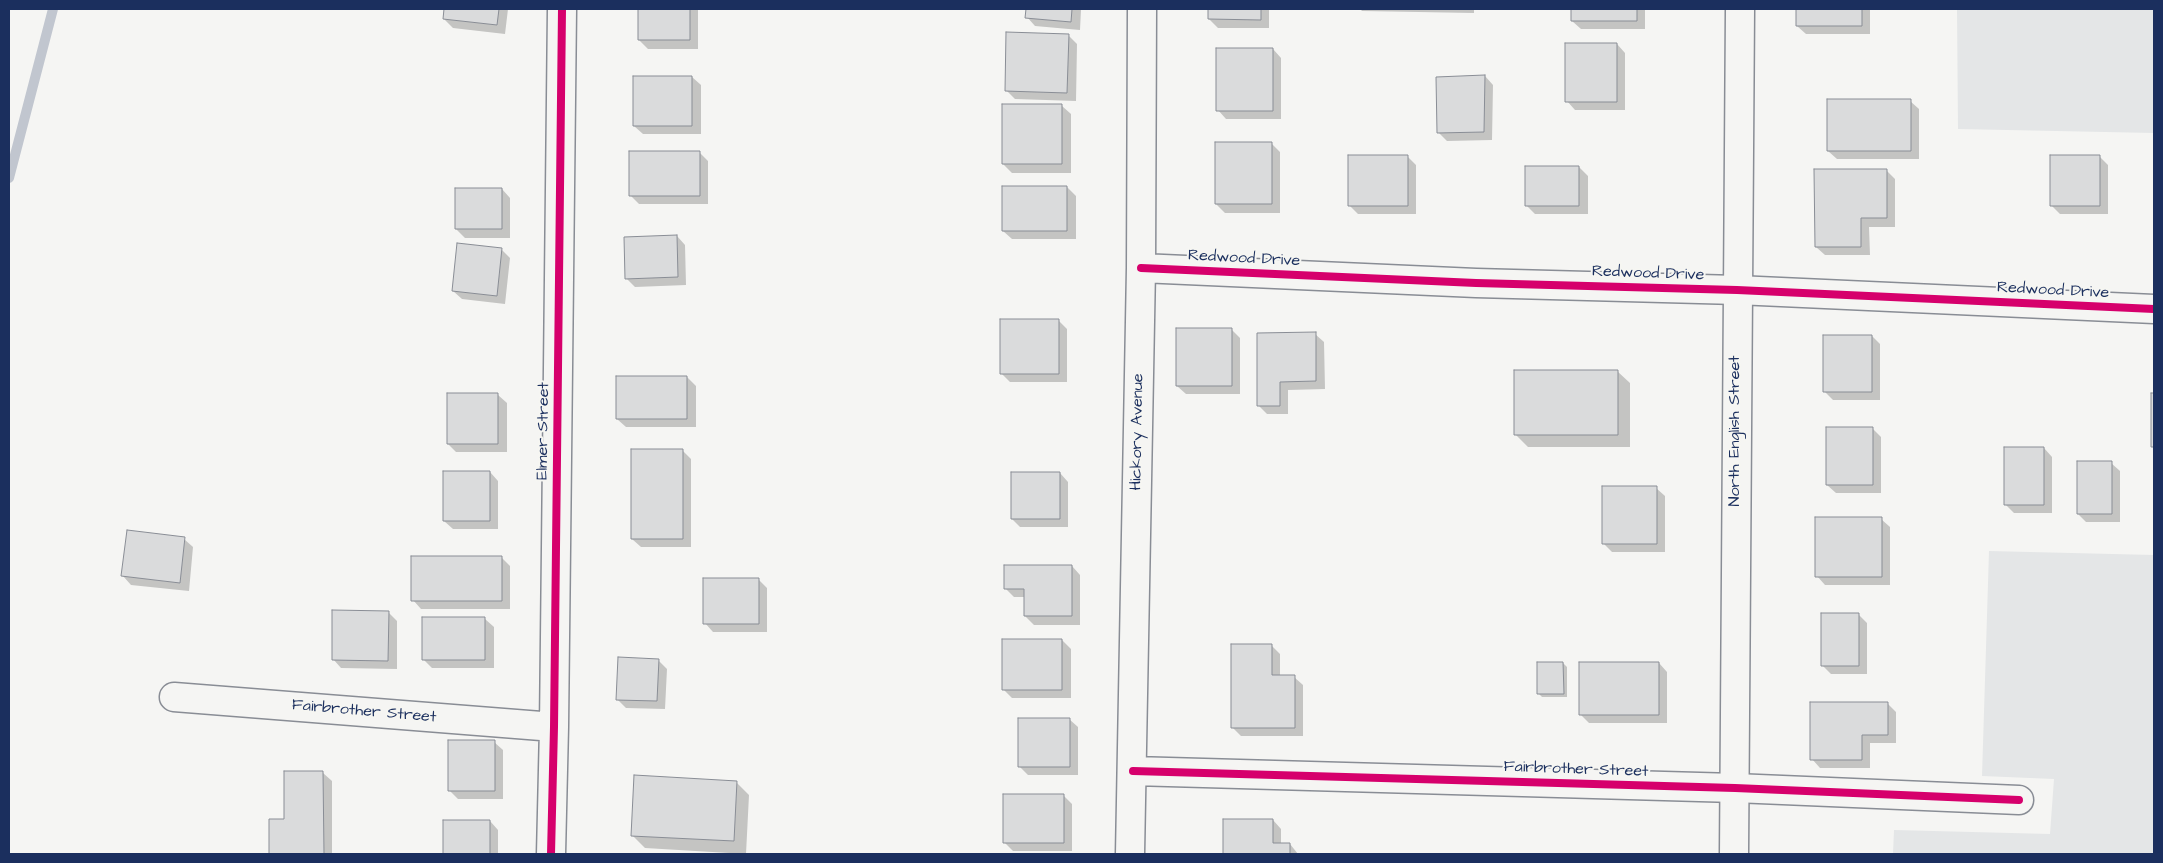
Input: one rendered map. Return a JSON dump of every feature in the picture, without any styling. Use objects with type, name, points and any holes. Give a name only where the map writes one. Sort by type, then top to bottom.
[{"type":"street","name":"Elmer Street","points":[[550,854],[554,727],[562,9]]},
{"type":"street","name":"Hickory Avenue","points":[[1130,854],[1141,268],[1142,9]]},
{"type":"street","name":"North English Street","points":[[1734,854],[1740,9]]},
{"type":"street","name":"Redwood Drive","points":[[1141,268],[1476,283],[1737,290],[2154,309]]},
{"type":"street","name":"Fairbrother Street","points":[[174,697],[554,727]]},
{"type":"street","name":"Fairbrother Street","points":[[1133,772],[1735,788],[2019,800]]},
{"type":"shaded area","points":[[1957,9],[2154,9],[2154,133],[1958,129]]},
{"type":"shaded area","points":[[1989,551],[2154,555],[2154,854],[1893,854],[1894,830],[2050,834],[2054,779],[1982,776]]},
{"type":"building","points":[[444,9],[499,9],[497,25],[443,19]]},
{"type":"building","points":[[638,9],[690,9],[690,40],[638,40]]},
{"type":"building","points":[[1026,9],[1072,9],[1071,22],[1025,18]]},
{"type":"building","points":[[1208,9],[1261,9],[1261,20],[1208,19]]},
{"type":"building","points":[[1571,9],[1637,9],[1637,21],[1571,21]]},
{"type":"building","points":[[1796,9],[1862,9],[1862,26],[1796,26]]},
{"type":"building","points":[[1006,32],[1069,34],[1067,93],[1005,91]]},
{"type":"building","points":[[1565,43],[1617,43],[1617,102],[1565,102]]},
{"type":"building","points":[[1216,48],[1273,48],[1273,111],[1216,111]]},
{"type":"building","points":[[1485,75],[1484,132],[1437,133],[1436,77]]},
{"type":"building","points":[[633,76],[692,76],[692,126],[633,126]]},
{"type":"building","points":[[1827,99],[1911,99],[1911,151],[1827,151]]},
{"type":"building","points":[[1002,104],[1062,104],[1062,164],[1002,164]]},
{"type":"building","points":[[1215,142],[1272,142],[1272,204],[1215,204]]},
{"type":"building","points":[[629,151],[700,151],[700,196],[629,196]]},
{"type":"building","points":[[1348,155],[1408,155],[1408,206],[1348,206]]},
{"type":"building","points":[[2050,155],[2100,155],[2100,206],[2050,206]]},
{"type":"building","points":[[1525,166],[1579,166],[1579,206],[1525,206]]},
{"type":"building","points":[[1814,169],[1887,169],[1887,218],[1861,218],[1861,247],[1815,247]]},
{"type":"building","points":[[1002,186],[1067,186],[1067,231],[1002,231]]},
{"type":"building","points":[[455,188],[502,188],[502,229],[455,229]]},
{"type":"building","points":[[677,235],[678,277],[625,279],[624,237]]},
{"type":"building","points":[[457,243],[502,248],[497,296],[452,291]]},
{"type":"building","points":[[1000,319],[1059,319],[1059,374],[1000,374]]},
{"type":"building","points":[[1176,328],[1232,328],[1232,386],[1176,386]]},
{"type":"building","points":[[1316,332],[1316,381],[1280,382],[1280,406],[1257,406],[1257,333]]},
{"type":"building","points":[[1823,335],[1872,335],[1872,392],[1823,392]]},
{"type":"building","points":[[1514,370],[1618,370],[1618,435],[1514,435]]},
{"type":"building","points":[[616,376],[687,376],[687,419],[616,419]]},
{"type":"building","points":[[447,393],[498,393],[498,444],[447,444]]},
{"type":"building","points":[[2151,393],[2154,393],[2154,447],[2151,447]]},
{"type":"building","points":[[1826,427],[1873,427],[1873,485],[1826,485]]},
{"type":"building","points":[[2004,447],[2044,447],[2044,505],[2004,505]]},
{"type":"building","points":[[631,449],[683,449],[683,539],[631,539]]},
{"type":"building","points":[[2077,461],[2112,461],[2112,514],[2077,514]]},
{"type":"building","points":[[443,471],[490,471],[490,521],[443,521]]},
{"type":"building","points":[[1011,472],[1060,472],[1060,519],[1011,519]]},
{"type":"building","points":[[1602,486],[1657,486],[1657,544],[1602,544]]},
{"type":"building","points":[[1815,517],[1882,517],[1882,577],[1815,577]]},
{"type":"building","points":[[127,530],[185,537],[180,583],[121,576]]},
{"type":"building","points":[[411,556],[502,556],[502,601],[411,601]]},
{"type":"building","points":[[1004,565],[1072,565],[1072,616],[1024,616],[1024,589],[1004,589]]},
{"type":"building","points":[[703,578],[759,578],[759,624],[703,624]]},
{"type":"building","points":[[332,610],[389,611],[388,661],[332,660]]},
{"type":"building","points":[[1821,613],[1859,613],[1859,666],[1821,666]]},
{"type":"building","points":[[422,617],[485,617],[485,660],[422,660]]},
{"type":"building","points":[[1002,639],[1062,639],[1062,690],[1002,690]]},
{"type":"building","points":[[1231,644],[1272,644],[1272,675],[1295,675],[1295,728],[1231,728]]},
{"type":"building","points":[[618,657],[659,659],[657,701],[616,700]]},
{"type":"building","points":[[1537,662],[1563,662],[1564,694],[1537,694]]},
{"type":"building","points":[[1579,662],[1659,662],[1659,715],[1579,715]]},
{"type":"building","points":[[1810,702],[1888,702],[1888,735],[1862,735],[1862,760],[1810,760]]},
{"type":"building","points":[[1018,718],[1070,718],[1070,767],[1018,767]]},
{"type":"building","points":[[448,740],[495,740],[495,791],[448,791]]},
{"type":"building","points":[[284,771],[323,771],[324,854],[269,854],[269,819],[284,819]]},
{"type":"building","points":[[634,775],[737,781],[734,841],[631,836]]},
{"type":"building","points":[[1003,794],[1064,794],[1064,843],[1003,843]]},
{"type":"building","points":[[1223,819],[1273,819],[1273,843],[1290,843],[1290,854],[1223,854]]},
{"type":"building","points":[[443,820],[490,820],[490,854],[443,854]]},
{"type":"waterway","points":[[9,178],[53,9]]},
{"type":"cycle path","points":[[551,854],[562,9]]},
{"type":"cycle path","points":[[1141,268],[1476,283],[1737,290],[2154,309]]},
{"type":"cycle path","points":[[1133,771],[1735,788],[2019,800]]}]
